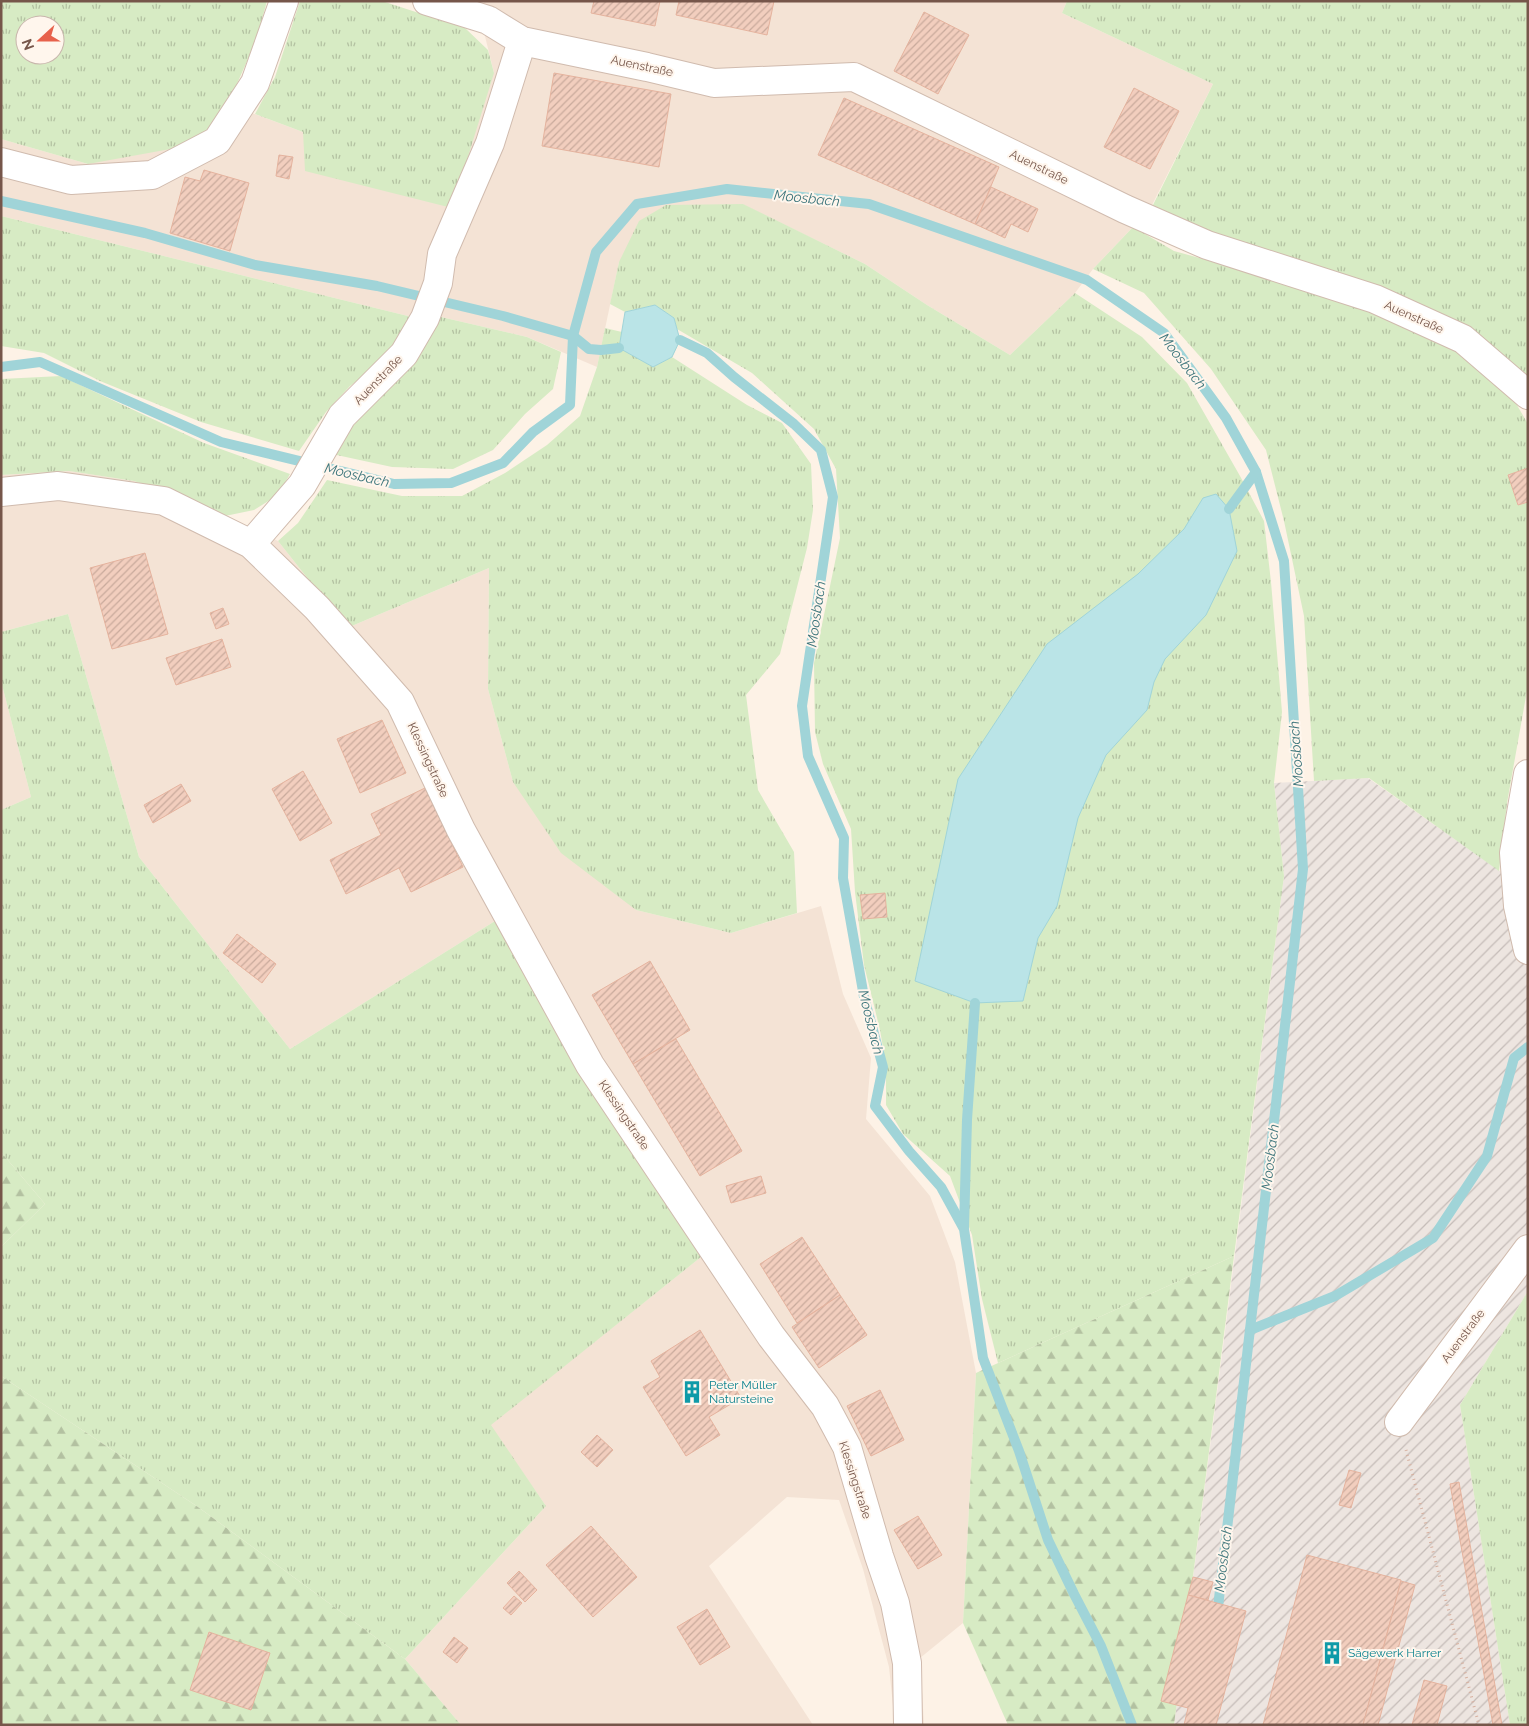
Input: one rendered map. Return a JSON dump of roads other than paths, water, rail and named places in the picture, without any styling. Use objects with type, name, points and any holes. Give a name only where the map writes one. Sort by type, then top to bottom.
[{"type":"street","points":[[1,162],[71,180],[152,175],[217,140],[255,83],[284,1]]},
{"type":"street","points":[[427,1],[488,20],[522,41]]},
{"type":"street","name":"Auenstraße","points":[[251,544],[302,484],[342,416],[404,354],[425,318],[438,283],[442,254],[490,143],[522,41],[714,83],[854,77],[1125,209],[1207,245],[1374,299],[1463,339],[1528,395]]},
{"type":"street","points":[[1,492],[58,486],[164,501],[251,544]]},
{"type":"street","name":"Klessingstraße","points":[[251,544],[317,608],[400,702],[461,830],[590,1065],[771,1336],[825,1406],[848,1447],[894,1603],[907,1663],[908,1725]]},
{"type":"street","points":[[1528,774],[1514,853],[1518,906],[1528,950]]},
{"type":"street","name":"Auenstraße","points":[[1399,1422],[1528,1249]]},
{"type":"water","points":[[655,305],[674,318],[680,340],[672,357],[653,367],[619,348],[625,312]]},
{"type":"water","points":[[1216,494],[1229,509],[1237,551],[1206,615],[1165,659],[1154,682],[1147,710],[1106,755],[1078,818],[1057,906],[1038,938],[1023,1001],[975,1003],[915,981],[958,779],[1047,644],[1138,574],[1184,529],[1203,498]]},
{"type":"waterway","name":"Moosbach","points":[[1,367],[40,362],[221,442],[394,484],[451,483],[503,463],[533,432],[570,405],[573,336],[596,252],[637,204],[727,189],[869,204],[1087,280],[1164,333],[1226,418],[1256,472],[1284,561],[1303,869],[1217,1616]]},
{"type":"waterway","points":[[1,201],[145,233],[255,265],[377,286],[503,316],[573,336],[589,349],[619,348]]},
{"type":"waterway","name":"Moosbach","points":[[680,340],[707,353],[734,377],[794,424],[821,450],[833,497],[802,706],[808,756],[844,838],[843,878],[864,997],[883,1067],[875,1106],[909,1151],[941,1187],[964,1229],[983,1358],[1019,1451],[1048,1540],[1101,1646],[1132,1725]]},
{"type":"waterway","points":[[1229,509],[1256,472]]},
{"type":"waterway","points":[[964,1227],[967,1120],[975,1003]]},
{"type":"waterway","points":[[1250,1330],[1335,1296],[1433,1238],[1487,1156],[1514,1058],[1528,1047]]},
{"type":"place","name":"Peter Müller Natursteine","points":[[692,1392]]},
{"type":"place","name":"Sägewerk Harrer","points":[[1332,1653]]}]
